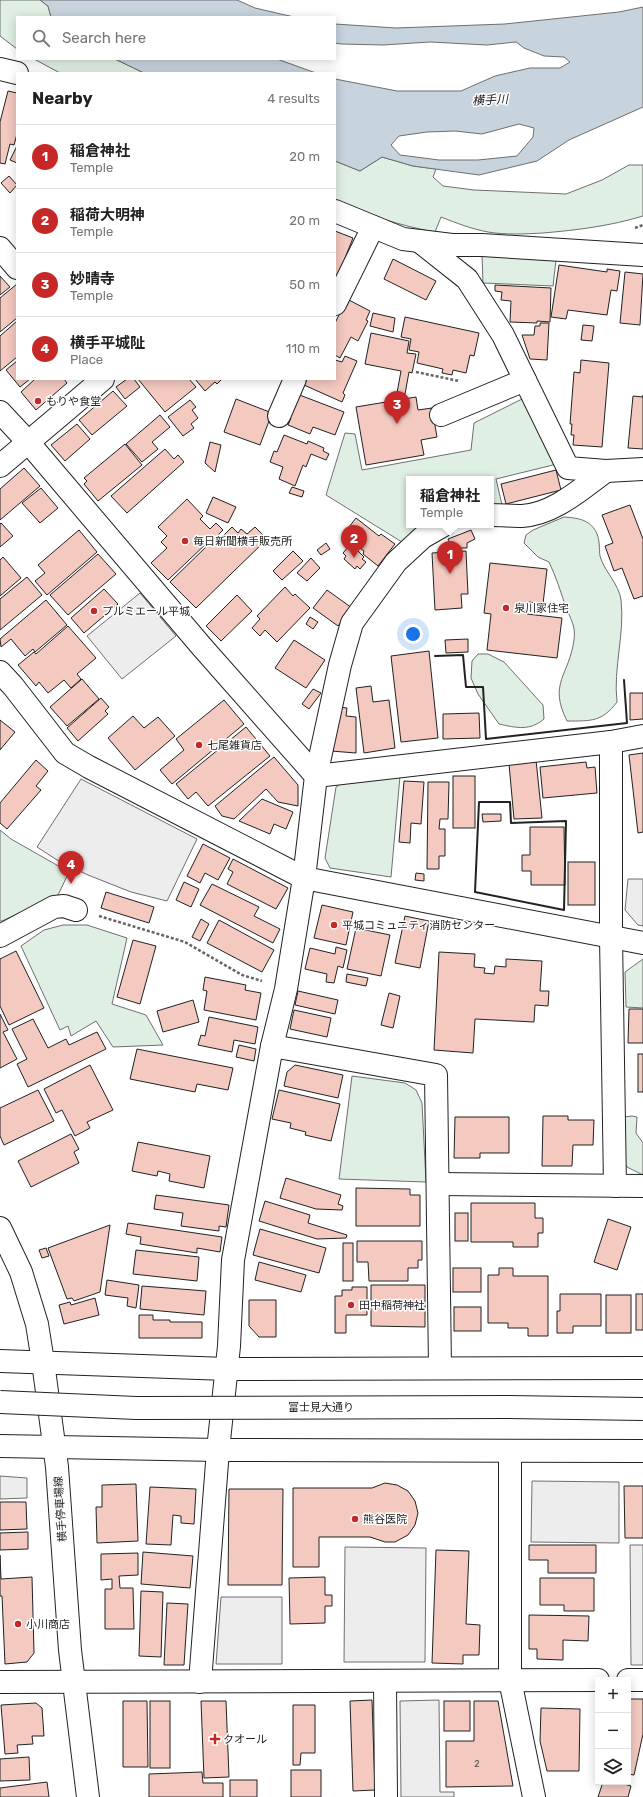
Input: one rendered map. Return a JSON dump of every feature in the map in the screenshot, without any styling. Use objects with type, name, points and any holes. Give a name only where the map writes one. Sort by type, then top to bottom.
[{"type":"street","points":[[0,69],[16,73]]},
{"type":"street","points":[[336,211],[403,239],[452,245],[482,245],[643,255]]},
{"type":"street","points":[[336,302],[373,227]]},
{"type":"street","points":[[419,241],[467,279],[503,335],[568,468],[606,471],[643,469]]},
{"type":"street","points":[[0,248],[16,267]]},
{"type":"street","points":[[0,466],[102,380]]},
{"type":"street","points":[[279,416],[295,380]]},
{"type":"street","points":[[441,415],[525,380]]},
{"type":"street","points":[[0,412],[28,442],[202,647],[316,776]]},
{"type":"street","points":[[494,515],[523,516],[548,510],[571,497],[606,471]]},
{"type":"street","points":[[200,1682],[218,1450],[229,1346],[234,1260],[272,1046],[286,989],[304,878],[316,776],[340,664],[352,623],[396,562],[423,537],[439,528]]},
{"type":"street","points":[[0,672],[13,686],[65,753],[89,767],[304,878],[643,943]]},
{"type":"street","points":[[316,776],[610,742],[643,736]]},
{"type":"street","points":[[610,742],[610,937],[615,1186]]},
{"type":"street","points":[[0,936],[54,907],[64,906],[76,910]]},
{"type":"street","points":[[272,1046],[436,1075],[440,1367]]},
{"type":"street","points":[[438,1184],[643,1186]]},
{"type":"street","name":"横手停車場線","points":[[0,1228],[21,1272],[37,1324],[43,1362],[54,1447],[70,1650],[88,1797]]},
{"type":"street","points":[[0,1361],[227,1369],[440,1367],[643,1368]]},
{"type":"street","name":"富士見大通り","points":[[0,1402],[136,1408],[506,1407],[643,1409]]},
{"type":"street","points":[[0,1446],[218,1450],[643,1451]]},
{"type":"street","points":[[510,1451],[510,1680],[534,1797]]},
{"type":"street","points":[[0,1682],[595,1680]]},
{"type":"street","points":[[631,1680],[643,1680]]},
{"type":"street","points":[[385,1681],[386,1797]]},
{"type":"path","points":[[416,372],[459,380],[471,389],[476,400]]},
{"type":"path","points":[[76,910],[185,942],[242,975],[286,989]]},
{"type":"green space","points":[[0,0],[40,0],[48,6],[51,16],[16,16],[16,48],[0,36]]},
{"type":"green space","points":[[36,60],[117,60],[142,72],[58,72]]},
{"type":"green space","points":[[382,157],[413,166],[436,169],[433,177],[443,186],[474,190],[566,194],[602,180],[629,165],[643,165],[643,216],[606,225],[581,229],[516,234],[482,231],[441,217],[435,232],[397,223],[336,203],[336,161],[360,171]]},
{"type":"green space","points":[[482,254],[556,260],[553,286],[483,283]]},
{"type":"green space","points":[[526,397],[557,464],[496,479],[502,505],[494,505],[494,476],[406,476],[406,528],[421,528],[402,542],[326,495],[345,433],[355,434],[362,470],[471,450],[474,423]]},
{"type":"green space","points":[[564,517],[584,521],[594,529],[599,539],[600,556],[602,562],[620,594],[621,600],[622,626],[616,676],[617,702],[612,709],[601,717],[583,721],[567,721],[559,697],[562,680],[574,640],[574,627],[549,562],[538,557],[524,543],[526,535],[533,530]]},
{"type":"green space","points":[[478,654],[488,654],[504,662],[543,705],[544,719],[539,723],[523,728],[499,724],[478,694],[471,678],[472,661]]},
{"type":"green space","points":[[400,776],[391,877],[330,868],[325,858],[336,787],[344,781]]},
{"type":"green space","points":[[0,830],[11,839],[69,872],[58,895],[2,921],[0,921]]},
{"type":"green space","points":[[63,925],[87,925],[127,938],[112,1004],[146,1015],[163,1045],[113,1047],[96,1021],[71,1036],[68,1026],[60,1030],[21,946],[44,930]]},
{"type":"green space","points":[[643,959],[643,1008],[626,1007],[625,972]]},
{"type":"green space","points":[[352,1076],[405,1083],[416,1090],[422,1103],[426,1182],[339,1179]]},
{"type":"green space","points":[[624,1117],[637,1117],[636,1133],[643,1143],[643,1175],[627,1167],[623,1160]]},
{"type":"shaded area","points":[[140,593],[176,636],[122,679],[87,636]]},
{"type":"shaded area","points":[[81,779],[197,839],[167,901],[131,892],[88,875],[57,860],[37,847]]},
{"type":"shaded area","points":[[628,879],[643,879],[643,926],[638,925],[625,910]]},
{"type":"shaded area","points":[[0,1476],[27,1478],[27,1498],[0,1499]]},
{"type":"shaded area","points":[[532,1481],[619,1482],[619,1543],[531,1542]]},
{"type":"shaded area","points":[[630,1545],[643,1545],[643,1665],[631,1665]]},
{"type":"shaded area","points":[[345,1547],[426,1548],[425,1662],[344,1662]]},
{"type":"shaded area","points":[[221,1597],[282,1597],[282,1664],[216,1664]]},
{"type":"shaded area","points":[[439,1700],[440,1792],[454,1792],[454,1797],[401,1797],[400,1701]]},
{"type":"water","points":[[40,0],[237,0],[255,8],[290,16],[51,16],[48,6]]},
{"type":"water","name":"横手川","points":[[643,7],[643,107],[569,140],[537,161],[479,175],[413,166],[382,157],[360,171],[336,161],[336,79],[397,91],[461,91],[495,76],[530,68],[560,68],[570,62],[564,57],[544,56],[524,48],[516,42],[487,45],[430,42],[383,45],[341,44],[336,43],[336,24],[396,28],[505,24],[619,12]],"holes":[[[519,124],[534,128],[533,137],[517,156],[478,160],[439,160],[400,155],[391,145],[399,136],[427,132],[455,131],[482,134]]]},
{"type":"water","points":[[117,60],[280,60],[313,72],[142,72]]},
{"type":"building","points":[[8,91],[16,93],[16,138],[14,145],[10,144],[5,164],[0,163],[0,122]]},
{"type":"building","points":[[16,148],[16,163],[10,160]]},
{"type":"building","points":[[9,176],[16,184],[16,186],[10,193],[1,183]]},
{"type":"building","points":[[336,231],[353,238],[336,280]]},
{"type":"building","points":[[393,259],[436,281],[426,300],[384,279]]},
{"type":"building","points":[[559,265],[607,272],[607,269],[620,271],[617,291],[611,290],[607,315],[568,310],[566,319],[551,317]]},
{"type":"building","points":[[625,272],[643,274],[640,325],[620,323]]},
{"type":"building","points":[[0,276],[10,287],[0,295]]},
{"type":"building","points":[[16,285],[16,319],[0,332],[0,298]]},
{"type":"building","points":[[495,285],[551,288],[550,322],[510,322],[511,301],[501,300],[502,292],[495,291]]},
{"type":"building","points":[[347,299],[370,311],[366,320],[368,321],[358,341],[351,337],[340,358],[336,356],[336,321]]},
{"type":"building","points":[[373,313],[395,318],[393,332],[370,326]]},
{"type":"building","points":[[405,317],[479,333],[474,356],[470,355],[466,373],[453,370],[452,375],[442,373],[443,369],[417,363],[419,352],[409,350],[411,339],[401,337]]},
{"type":"building","points":[[16,322],[16,358],[0,371],[0,336]]},
{"type":"building","points":[[540,323],[549,323],[547,360],[530,359],[522,335],[534,335],[535,326],[540,326]]},
{"type":"building","points":[[583,325],[594,326],[592,341],[581,340]]},
{"type":"building","points":[[371,333],[409,341],[407,353],[416,354],[412,373],[409,372],[405,394],[397,393],[401,371],[365,364]]},
{"type":"building","points":[[345,356],[357,361],[343,393],[345,395],[342,402],[304,385],[306,380],[336,380],[336,360],[342,362]]},
{"type":"building","points":[[581,360],[609,363],[602,447],[573,445],[574,435],[571,435],[572,424],[570,424],[574,372],[580,373]]},
{"type":"building","points":[[16,362],[16,380],[29,380],[20,387],[6,370]]},
{"type":"building","name":"もりや食堂","points":[[34,380],[65,380],[67,383],[36,410],[21,392]]},
{"type":"building","points":[[126,380],[135,380],[140,387],[125,399],[116,387]]},
{"type":"building","points":[[139,380],[190,380],[196,387],[165,412]]},
{"type":"building","points":[[196,380],[221,380],[217,384],[215,382],[205,391]]},
{"type":"building","points":[[113,391],[127,406],[92,435],[79,420]]},
{"type":"building","points":[[297,394],[344,412],[335,435],[313,427],[310,434],[288,425],[291,418],[288,417]]},
{"type":"building","points":[[633,396],[643,397],[643,449],[628,448]]},
{"type":"building","points":[[416,397],[418,410],[432,408],[437,437],[421,440],[424,455],[366,465],[356,407]]},
{"type":"building","points":[[236,399],[272,413],[260,445],[224,432]]},
{"type":"building","points":[[190,400],[196,407],[192,410],[198,418],[191,424],[194,428],[183,436],[168,417]]},
{"type":"building","points":[[160,415],[170,427],[152,442],[158,449],[142,462],[126,444]]},
{"type":"building","points":[[77,424],[90,439],[65,461],[51,445]]},
{"type":"building","points":[[284,435],[307,444],[308,441],[324,448],[323,451],[329,454],[326,460],[311,454],[306,467],[303,465],[295,486],[279,479],[283,467],[270,462],[274,451],[277,452]]},
{"type":"building","points":[[210,442],[221,445],[215,472],[205,463]]},
{"type":"building","points":[[125,444],[142,465],[98,501],[84,484],[87,481],[84,478]]},
{"type":"building","points":[[165,449],[174,459],[178,455],[184,462],[127,513],[111,496]]},
{"type":"building","points":[[24,468],[40,486],[0,520],[0,489]]},
{"type":"building","points":[[556,470],[561,490],[506,504],[501,484]]},
{"type":"building","points":[[292,487],[304,491],[302,497],[289,493]]},
{"type":"building","points":[[41,488],[58,508],[40,523],[22,503]]},
{"type":"building","points":[[213,497],[236,507],[228,523],[206,513]]},
{"type":"building","name":"毎日新聞横手販売所","points":[[187,499],[203,516],[200,519],[210,529],[216,523],[223,530],[211,542],[210,540],[168,580],[151,563],[167,548],[161,542],[167,536],[158,527]]},
{"type":"building","points":[[630,505],[643,539],[643,596],[634,599],[622,568],[614,571],[605,546],[613,543],[602,515]]},
{"type":"building","points":[[356,518],[379,536],[381,534],[395,544],[378,566],[363,554],[364,551],[348,539],[351,536],[345,532]]},
{"type":"building","points":[[1,523],[13,536],[0,547],[0,524]]},
{"type":"building","points":[[232,527],[238,533],[241,529],[247,534],[255,527],[267,539],[196,608],[170,582],[210,543],[213,546]]},
{"type":"building","points":[[79,530],[97,552],[47,595],[35,581],[45,573],[38,565]]},
{"type":"building","points":[[471,530],[475,539],[467,543],[467,548],[452,548],[448,539]]},
{"type":"building","points":[[326,543],[330,549],[321,555],[317,550]]},
{"type":"building","points":[[348,547],[353,551],[355,548],[364,557],[362,559],[366,562],[360,569],[357,566],[355,569],[344,559],[346,556],[343,553]]},
{"type":"building","points":[[293,551],[303,561],[282,580],[273,571]]},
{"type":"building","points":[[466,551],[468,594],[461,594],[462,608],[435,610],[432,553]]},
{"type":"building","points":[[98,554],[116,574],[68,615],[50,595]]},
{"type":"building","points":[[3,557],[21,578],[0,596],[0,560]]},
{"type":"building","points":[[311,558],[320,568],[307,581],[297,573]]},
{"type":"building","name":"泉川家住宅","points":[[490,563],[547,569],[543,604],[529,602],[527,614],[562,618],[557,658],[487,650],[491,614],[484,613]]},
{"type":"building","points":[[27,577],[42,595],[0,630],[0,599]]},
{"type":"building","points":[[285,587],[293,596],[295,594],[310,608],[277,642],[265,630],[260,636],[252,628],[260,619],[257,616]]},
{"type":"building","name":"プルミエール平城","points":[[104,589],[118,604],[84,633],[71,618]]},
{"type":"building","points":[[327,590],[352,608],[338,626],[313,608]]},
{"type":"building","points":[[237,595],[252,611],[221,641],[206,626]]},
{"type":"building","points":[[46,600],[67,625],[35,652],[33,649],[25,656],[11,639],[1,647],[0,639]]},
{"type":"building","points":[[310,617],[318,622],[313,629],[306,624]]},
{"type":"building","points":[[68,626],[96,658],[77,674],[81,679],[71,688],[64,680],[48,693],[39,682],[36,686],[18,665],[34,652],[36,654]]},
{"type":"building","points":[[468,639],[468,652],[446,653],[445,640]]},
{"type":"building","points":[[294,640],[325,660],[306,688],[275,668]]},
{"type":"building","points":[[429,651],[438,738],[401,742],[391,656]]},
{"type":"building","points":[[82,679],[99,699],[67,726],[50,707]]},
{"type":"building","points":[[371,686],[373,702],[389,700],[395,748],[364,753],[356,688]]},
{"type":"building","points":[[313,689],[321,693],[309,709],[302,704]]},
{"type":"building","points":[[630,693],[643,693],[643,719],[630,720]]},
{"type":"building","points":[[101,698],[109,707],[105,711],[108,714],[78,741],[67,728]]},
{"type":"building","name":"七尾雑貨店","points":[[224,700],[244,724],[172,784],[160,770],[184,750],[176,739]]},
{"type":"building","points":[[339,707],[347,708],[346,716],[356,717],[356,753],[331,751]]},
{"type":"building","points":[[479,713],[480,738],[443,739],[443,714]]},
{"type":"building","points":[[133,716],[144,728],[158,717],[175,736],[135,770],[108,738]]},
{"type":"building","points":[[0,720],[15,732],[0,750]]},
{"type":"building","points":[[246,727],[270,756],[208,806],[196,792],[188,799],[176,784]]},
{"type":"building","points":[[643,753],[643,832],[638,833],[629,755]]},
{"type":"building","points":[[274,757],[298,785],[298,806],[278,802],[266,789],[234,819],[222,816],[215,806]]},
{"type":"building","points":[[36,760],[48,771],[36,786],[41,790],[7,829],[0,823],[0,803]]},
{"type":"building","points":[[536,760],[542,818],[514,819],[509,764]]},
{"type":"building","points":[[586,762],[587,768],[595,767],[597,793],[543,798],[540,767]]},
{"type":"building","points":[[453,776],[475,776],[475,828],[453,828]]},
{"type":"building","points":[[404,781],[424,782],[421,824],[411,823],[410,843],[399,842]]},
{"type":"building","points":[[428,782],[449,782],[448,819],[440,819],[439,829],[445,829],[445,856],[439,856],[439,869],[427,869]]},
{"type":"building","points":[[262,799],[293,812],[286,829],[274,824],[270,834],[239,821]]},
{"type":"building","points":[[482,814],[501,814],[501,821],[483,822]]},
{"type":"building","points":[[530,827],[564,827],[565,885],[531,885],[531,871],[522,871],[522,855],[530,855]]},
{"type":"building","points":[[203,844],[230,858],[218,880],[205,873],[200,883],[187,876]]},
{"type":"building","points":[[233,859],[288,888],[276,909],[227,884],[233,872],[228,869]]},
{"type":"building","points":[[568,862],[595,862],[595,905],[568,905]]},
{"type":"building","points":[[416,873],[424,874],[424,881],[415,880]]},
{"type":"building","points":[[184,882],[199,889],[191,907],[176,900]]},
{"type":"building","points":[[212,884],[259,907],[254,916],[280,929],[273,943],[200,905]]},
{"type":"building","points":[[106,892],[154,907],[149,923],[101,908]]},
{"type":"building","name":"平城コミュニティ消防センター","points":[[322,905],[353,912],[346,945],[314,938]]},
{"type":"building","points":[[405,916],[429,921],[420,968],[395,963]]},
{"type":"building","points":[[201,919],[209,924],[200,941],[192,937]]},
{"type":"building","points":[[219,920],[274,950],[262,972],[207,943]]},
{"type":"building","points":[[356,928],[390,935],[381,976],[347,969]]},
{"type":"building","points":[[133,940],[156,946],[140,1004],[117,997]]},
{"type":"building","points":[[336,947],[347,950],[343,968],[338,966],[334,983],[326,982],[327,974],[305,969],[310,948],[335,954]]},
{"type":"building","points":[[16,951],[44,1008],[9,1025],[0,1006],[0,959]]},
{"type":"building","points":[[439,952],[475,954],[474,967],[485,968],[484,973],[494,974],[495,966],[506,967],[506,959],[542,961],[540,991],[549,991],[548,1006],[535,1005],[534,1022],[475,1019],[473,1053],[434,1050]]},
{"type":"building","points":[[347,974],[368,978],[366,986],[346,982]]},
{"type":"building","points":[[205,977],[246,985],[245,990],[261,993],[256,1020],[204,1010],[207,991],[203,990]]},
{"type":"building","points":[[298,991],[338,1000],[335,1014],[295,1005]]},
{"type":"building","points":[[389,993],[400,996],[393,1028],[381,1025]]},
{"type":"building","points":[[193,1000],[199,1022],[163,1032],[157,1011]]},
{"type":"building","points":[[629,1009],[643,1009],[643,1043],[628,1043]]},
{"type":"building","points":[[294,1010],[331,1018],[327,1037],[290,1029]]},
{"type":"building","points":[[0,1014],[8,1030],[3,1032],[17,1059],[0,1068]]},
{"type":"building","points":[[209,1017],[258,1027],[255,1044],[234,1040],[232,1052],[198,1045],[201,1035],[205,1036]]},
{"type":"building","points":[[33,1019],[48,1048],[66,1039],[69,1045],[97,1032],[106,1049],[28,1087],[17,1064],[27,1059],[12,1029]]},
{"type":"building","points":[[239,1045],[256,1049],[254,1061],[236,1057]]},
{"type":"building","points":[[137,1049],[233,1068],[228,1090],[197,1084],[195,1092],[130,1079]]},
{"type":"building","points":[[638,1054],[643,1054],[643,1092],[638,1092]]},
{"type":"building","points":[[90,1065],[113,1110],[87,1122],[90,1128],[75,1136],[62,1110],[56,1113],[44,1089]]},
{"type":"building","points":[[295,1065],[343,1075],[338,1098],[284,1086],[287,1072]]},
{"type":"building","points":[[38,1090],[54,1121],[4,1145],[0,1136],[0,1108]]},
{"type":"building","points":[[279,1090],[340,1104],[331,1141],[305,1135],[306,1132],[290,1128],[291,1123],[272,1119]]},
{"type":"building","points":[[543,1116],[568,1116],[568,1120],[594,1120],[593,1145],[573,1145],[572,1166],[542,1166]]},
{"type":"building","points":[[455,1117],[509,1117],[509,1153],[480,1153],[480,1158],[454,1158]]},
{"type":"building","points":[[71,1134],[79,1149],[74,1152],[79,1163],[31,1187],[18,1161]]},
{"type":"building","points":[[138,1142],[210,1156],[204,1188],[169,1181],[170,1174],[158,1171],[157,1176],[132,1171]]},
{"type":"building","points":[[286,1178],[341,1195],[338,1204],[343,1206],[342,1210],[316,1209],[280,1198]]},
{"type":"building","points":[[356,1188],[410,1189],[410,1195],[420,1195],[420,1226],[356,1226]]},
{"type":"building","points":[[156,1195],[229,1205],[226,1227],[219,1226],[219,1231],[181,1226],[183,1213],[154,1209]]},
{"type":"building","points":[[265,1201],[310,1215],[308,1223],[347,1235],[346,1238],[317,1239],[259,1221]]},
{"type":"building","points":[[471,1203],[535,1203],[535,1218],[543,1218],[543,1233],[538,1233],[538,1247],[513,1247],[513,1242],[471,1242]]},
{"type":"building","points":[[455,1213],[468,1213],[468,1241],[455,1241]]},
{"type":"building","points":[[608,1219],[631,1227],[617,1270],[594,1262]]},
{"type":"building","points":[[128,1223],[222,1237],[220,1252],[197,1248],[197,1253],[140,1244],[141,1237],[126,1234]]},
{"type":"building","points":[[110,1225],[100,1292],[74,1301],[72,1298],[67,1299],[48,1248]]},
{"type":"building","points":[[260,1229],[326,1248],[319,1273],[253,1255]]},
{"type":"building","points":[[357,1241],[422,1241],[422,1260],[418,1260],[418,1268],[408,1268],[408,1281],[369,1281],[368,1262],[357,1262]]},
{"type":"building","points":[[343,1243],[353,1243],[353,1281],[343,1281]]},
{"type":"building","points":[[46,1248],[49,1256],[42,1258],[39,1250]]},
{"type":"building","points":[[136,1250],[199,1257],[197,1281],[133,1274]]},
{"type":"building","points":[[259,1262],[306,1275],[301,1292],[255,1280]]},
{"type":"building","points":[[453,1268],[481,1268],[481,1292],[453,1292]]},
{"type":"building","points":[[499,1268],[513,1268],[513,1276],[548,1276],[548,1336],[528,1336],[528,1328],[508,1328],[508,1323],[488,1323],[488,1275],[499,1275]]},
{"type":"building","points":[[107,1280],[139,1285],[136,1308],[127,1306],[128,1298],[105,1295]]},
{"type":"building","points":[[371,1285],[425,1285],[425,1327],[371,1326]]},
{"type":"building","points":[[142,1286],[206,1291],[204,1315],[140,1309]]},
{"type":"building","name":"田中稲荷神社","points":[[352,1287],[367,1287],[367,1315],[346,1315],[346,1333],[335,1333],[335,1296],[342,1296],[342,1290],[352,1290]]},
{"type":"building","points":[[560,1294],[601,1294],[601,1326],[573,1326],[573,1333],[557,1333],[557,1311],[560,1311]]},
{"type":"building","points":[[636,1294],[643,1294],[643,1330],[636,1330]]},
{"type":"building","points":[[606,1295],[631,1295],[631,1333],[606,1333]]},
{"type":"building","points":[[95,1298],[99,1315],[64,1324],[59,1305],[70,1302],[71,1305]]},
{"type":"building","points":[[249,1300],[276,1300],[276,1337],[259,1337],[249,1326]]},
{"type":"building","points":[[454,1307],[481,1307],[481,1331],[454,1331]]},
{"type":"building","points":[[139,1315],[153,1315],[153,1320],[170,1320],[170,1322],[202,1322],[202,1338],[139,1338]]},
{"type":"building","name":"熊谷医院","points":[[385,1483],[397,1485],[408,1491],[415,1501],[418,1513],[415,1525],[408,1535],[395,1542],[385,1542],[370,1537],[319,1537],[319,1567],[293,1567],[293,1488],[372,1488]]},
{"type":"building","points":[[136,1484],[138,1541],[97,1543],[96,1507],[102,1507],[102,1485]]},
{"type":"building","points":[[624,1486],[643,1486],[643,1538],[625,1538]]},
{"type":"building","points":[[150,1487],[196,1489],[194,1524],[181,1523],[181,1516],[173,1515],[171,1545],[146,1544]]},
{"type":"building","points":[[229,1489],[283,1489],[282,1585],[228,1585]]},
{"type":"building","points":[[0,1502],[26,1502],[27,1529],[0,1530]]},
{"type":"building","points":[[28,1532],[28,1549],[0,1550],[0,1533]]},
{"type":"building","points":[[529,1545],[596,1545],[596,1573],[548,1573],[548,1560],[529,1560]]},
{"type":"building","points":[[436,1550],[469,1551],[466,1624],[480,1625],[479,1655],[463,1655],[463,1664],[432,1663]]},
{"type":"building","points":[[143,1552],[193,1556],[190,1588],[141,1584]]},
{"type":"building","points":[[138,1553],[138,1575],[119,1576],[120,1588],[133,1588],[134,1629],[105,1629],[105,1589],[112,1589],[112,1579],[101,1580],[101,1554]]},
{"type":"building","name":"小川商店","points":[[0,1555],[1,1579],[32,1577],[34,1653],[27,1662],[5,1664],[2,1596],[0,1596]]},
{"type":"building","points":[[325,1577],[325,1595],[332,1595],[332,1606],[325,1606],[325,1623],[290,1624],[289,1578]]},
{"type":"building","points":[[540,1578],[594,1578],[594,1611],[564,1611],[564,1605],[540,1605]]},
{"type":"building","points":[[141,1591],[163,1592],[161,1657],[139,1656]]},
{"type":"building","points":[[167,1603],[188,1604],[184,1665],[164,1665]]},
{"type":"building","points":[[529,1615],[589,1616],[588,1641],[563,1640],[563,1660],[537,1659],[537,1649],[529,1649]]},
{"type":"building","points":[[631,1699],[643,1699],[643,1734],[634,1775],[631,1774]]},
{"type":"building","points":[[372,1700],[375,1790],[353,1791],[350,1701]]},
{"type":"building","points":[[123,1701],[147,1701],[148,1767],[123,1767]]},
{"type":"building","points":[[150,1701],[170,1701],[170,1768],[150,1768]]},
{"type":"building","name":"クオール","points":[[201,1701],[226,1701],[229,1777],[204,1778]]},
{"type":"building","points":[[444,1701],[470,1701],[470,1731],[444,1731]]},
{"type":"building","points":[[474,1701],[498,1701],[513,1786],[446,1787],[446,1741],[474,1741]]},
{"type":"building","points":[[36,1703],[42,1708],[44,1736],[32,1736],[33,1744],[17,1745],[18,1753],[5,1754],[1,1705]]},
{"type":"building","points":[[293,1705],[315,1705],[315,1753],[301,1753],[300,1765],[293,1765]]},
{"type":"building","points":[[541,1708],[580,1709],[579,1771],[547,1771],[540,1741]]},
{"type":"building","points":[[29,1757],[30,1780],[0,1781],[0,1759]]},
{"type":"building","points":[[291,1770],[321,1770],[321,1797],[291,1797]]},
{"type":"building","points":[[202,1772],[203,1783],[223,1783],[223,1797],[149,1797],[149,1774]]},
{"type":"building","points":[[230,1780],[257,1780],[257,1797],[230,1797]]},
{"type":"building","points":[[47,1782],[49,1797],[0,1797],[0,1788]]},
{"type":"building","points":[[602,1785],[631,1786],[628,1797],[598,1797]]},
{"type":"wall","points":[[435,656],[463,655],[466,687],[483,687],[486,739],[627,723],[624,680]]},
{"type":"wall","points":[[479,802],[510,802],[511,823],[566,821],[564,910],[475,892],[479,802]]},
{"type":"place","name":"もりや食堂","points":[[38,401]]},
{"type":"place","name":"妙晴寺","points":[[397,424]]},
{"type":"place","name":"毎日新聞横手販売所","points":[[185,541]]},
{"type":"place","name":"稲荷大明神","points":[[354,558]]},
{"type":"place","name":"稲倉神社","points":[[450,574]]},
{"type":"place","name":"泉川家住宅","points":[[506,608]]},
{"type":"place","name":"プルミエール平城","points":[[94,611]]},
{"type":"place","name":"七尾雑貨店","points":[[199,745]]},
{"type":"place","name":"横手平城阯","points":[[71,884]]},
{"type":"place","name":"平城コミュニティ消防センター","points":[[334,925]]},
{"type":"place","name":"田中稲荷神社","points":[[351,1305]]},
{"type":"place","name":"熊谷医院","points":[[355,1519]]},
{"type":"place","name":"小川商店","points":[[18,1624]]},
{"type":"place","name":"クオール","points":[[215,1739]]}]
